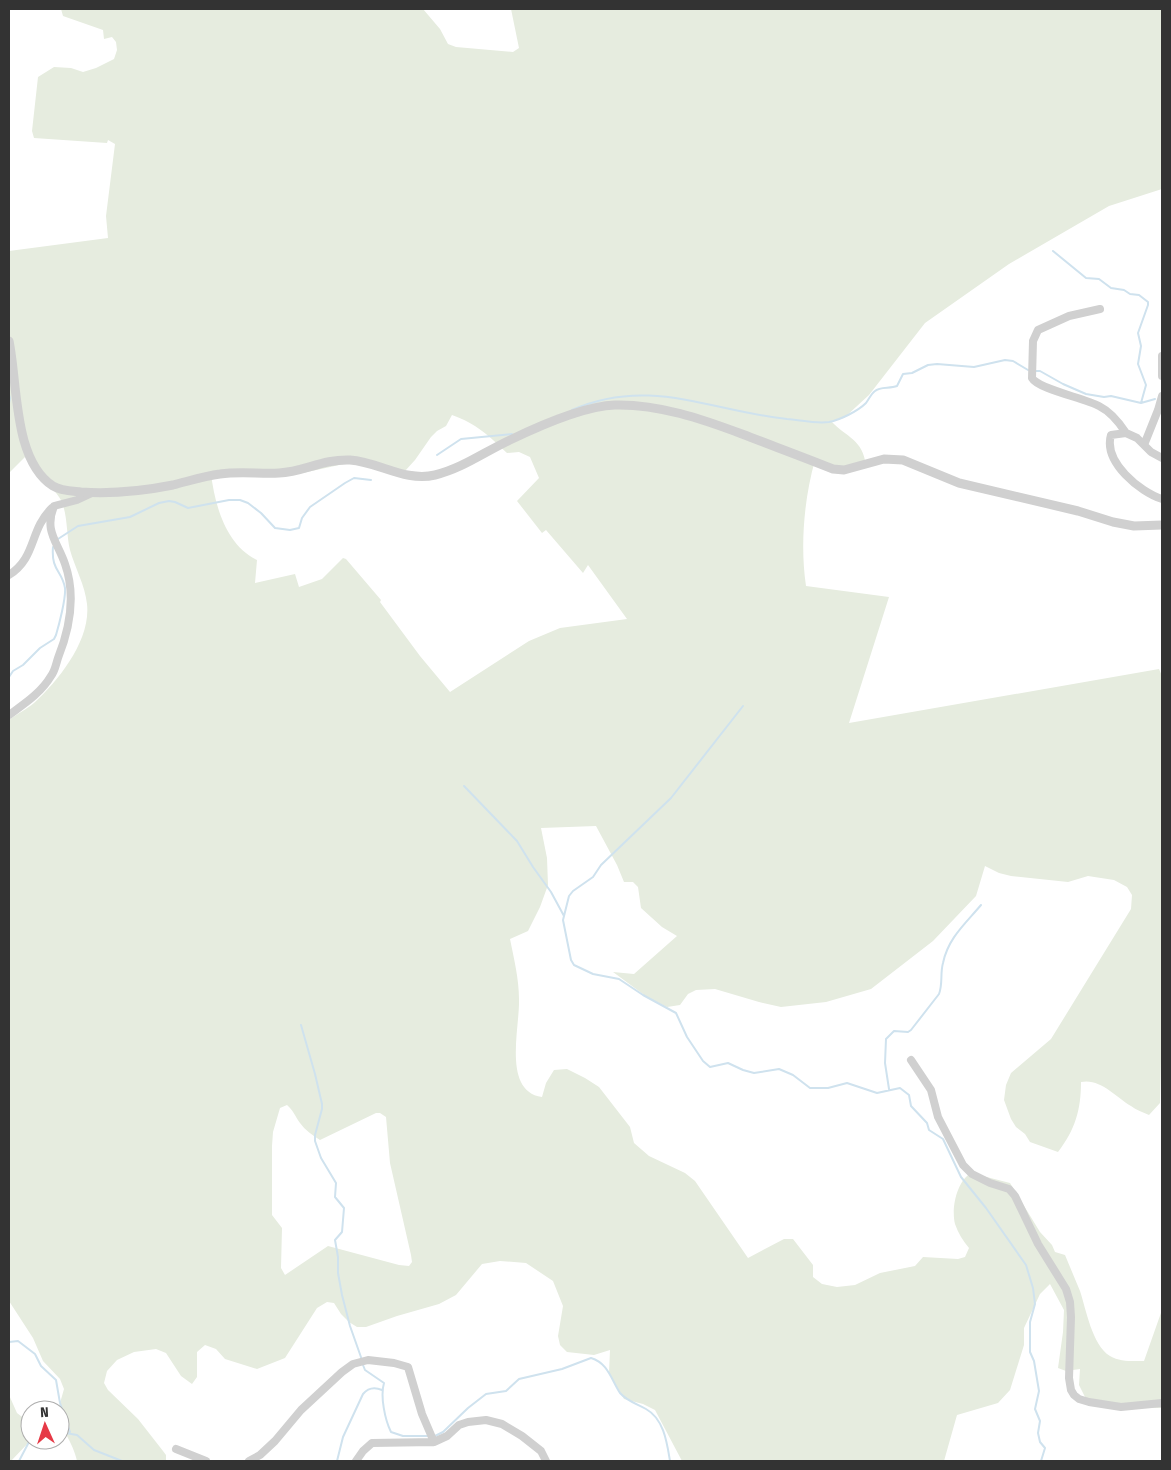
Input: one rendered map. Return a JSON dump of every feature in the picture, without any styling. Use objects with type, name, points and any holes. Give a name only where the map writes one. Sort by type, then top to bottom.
[{"type":"street","points":[[1100,309],[1069,316],[1038,330],[1033,341],[1032,378],[1034,382],[1044,387],[1077,396],[1101,407],[1118,420],[1126,433]]},
{"type":"street","points":[[9,342],[13,359],[21,433],[27,452],[43,478],[60,490],[92,493],[150,489],[220,474],[237,472],[278,473],[326,461],[340,460],[371,464],[423,477],[466,464],[509,440],[566,416],[599,407],[627,405],[666,411],[694,418],[833,469],[844,470],[884,459],[903,460],[959,483],[1078,511],[1113,522],[1134,526],[1162,525]]},
{"type":"street","points":[[1162,356],[1162,376]]},
{"type":"street","points":[[1144,445],[1162,396]]},
{"type":"street","points":[[1162,458],[1150,452],[1137,438],[1126,433],[1112,435],[1110,440],[1115,457],[1130,480],[1143,490],[1162,499]]},
{"type":"street","points":[[9,576],[25,562],[40,522],[54,506],[77,500],[92,493]]},
{"type":"street","points":[[9,714],[33,698],[52,676],[66,637],[71,600],[65,564],[50,526],[50,517],[54,506]]},
{"type":"street","points":[[910,1060],[931,1090],[938,1117],[963,1165],[978,1178],[1009,1189],[1015,1196],[1038,1244],[1066,1289],[1070,1302],[1071,1317],[1070,1390],[1079,1400],[1121,1407],[1162,1403]]},
{"type":"street","points":[[249,1461],[260,1455],[275,1441],[301,1410],[342,1372],[353,1364],[368,1360],[400,1364],[408,1367],[422,1414],[434,1442]]},
{"type":"street","points":[[356,1461],[372,1443],[434,1442],[447,1436],[459,1425],[486,1420],[502,1424],[528,1440],[541,1451],[546,1461]]},
{"type":"street","points":[[176,1449],[206,1461]]},
{"type":"shaded area","points":[[61,9],[423,9],[440,29],[448,44],[456,47],[513,52],[519,48],[511,9],[1162,9],[1162,189],[1109,206],[1009,264],[925,323],[869,395],[844,418],[831,421],[858,444],[862,450],[866,466],[840,467],[815,460],[808,491],[803,539],[806,586],[889,597],[849,723],[1159,669],[1162,676],[1162,1054],[1160,1103],[1149,1115],[1133,1107],[1101,1085],[1081,1082],[1080,1102],[1076,1119],[1069,1136],[1058,1152],[1030,1142],[1011,1119],[1004,1100],[1006,1085],[1011,1073],[1051,1039],[1131,909],[1132,895],[1127,887],[1114,880],[1088,876],[1068,882],[1011,876],[999,873],[985,866],[976,896],[933,941],[871,989],[826,1002],[781,1007],[715,989],[696,990],[688,994],[680,1005],[667,1007],[647,997],[613,972],[634,974],[677,936],[662,927],[641,908],[638,887],[633,882],[624,882],[596,826],[541,828],[547,858],[548,885],[528,931],[510,939],[519,992],[516,1057],[517,1071],[522,1083],[530,1092],[542,1097],[546,1083],[554,1070],[567,1069],[599,1087],[630,1127],[634,1143],[649,1156],[685,1173],[695,1181],[748,1258],[784,1239],[793,1239],[813,1265],[813,1277],[822,1284],[837,1287],[855,1285],[880,1273],[915,1266],[923,1257],[958,1259],[965,1257],[969,1248],[958,1231],[954,1218],[956,1195],[962,1182],[971,1173],[1010,1183],[1040,1232],[1052,1245],[1055,1252],[1065,1255],[1080,1291],[1094,1335],[1104,1351],[1114,1358],[1122,1360],[1144,1361],[1162,1310],[1162,1408],[1126,1407],[1087,1401],[1079,1385],[1080,1369],[1066,1371],[1058,1368],[1064,1310],[1050,1284],[1040,1294],[1024,1328],[1024,1345],[1010,1390],[998,1403],[957,1415],[944,1461],[682,1461],[655,1410],[643,1404],[624,1399],[609,1373],[610,1350],[594,1355],[567,1352],[560,1345],[558,1336],[563,1306],[553,1281],[526,1263],[500,1261],[482,1264],[456,1295],[439,1304],[366,1327],[357,1327],[349,1322],[334,1303],[327,1302],[317,1308],[285,1358],[257,1369],[225,1359],[216,1349],[205,1345],[197,1352],[197,1377],[192,1384],[181,1376],[166,1353],[156,1349],[134,1352],[117,1360],[107,1371],[104,1383],[108,1390],[138,1419],[166,1455],[166,1461],[77,1461],[70,1442],[70,1400],[61,1400],[64,1389],[60,1379],[43,1361],[33,1338],[9,1301],[9,720],[44,694],[63,671],[79,645],[87,618],[87,604],[70,550],[62,502],[26,456],[9,473],[9,251],[108,238],[106,216],[115,144],[108,140],[107,143],[34,138],[32,131],[38,77],[54,67],[71,68],[83,72],[114,59],[117,50],[116,42],[112,37],[104,39],[103,30],[63,16]],"holes":[[[452,415],[482,431],[507,453],[519,452],[530,457],[539,478],[517,501],[542,533],[546,530],[583,573],[588,565],[627,619],[560,628],[529,641],[450,692],[420,656],[380,602],[381,600],[346,559],[343,558],[322,579],[299,587],[295,574],[255,583],[257,560],[237,545],[230,535],[219,511],[211,474],[298,474],[353,462],[405,471],[431,437],[446,426]],[[287,1105],[304,1128],[320,1140],[376,1113],[386,1117],[390,1163],[411,1255],[412,1262],[409,1266],[328,1246],[285,1275],[281,1268],[282,1228],[272,1215],[272,1146],[273,1132],[280,1108]]]},
{"type":"shaded area","points":[[9,1395],[17,1413],[20,1415],[21,1450],[9,1461]]},
{"type":"waterway","points":[[1053,251],[1086,278],[1099,279],[1111,288],[1139,295],[1148,302],[1138,333],[1141,346],[1138,364],[1146,385],[1141,403]]},
{"type":"waterway","points":[[572,410],[600,400],[627,396],[654,396],[680,399],[759,415],[808,422],[829,422],[854,412],[863,406],[877,389],[897,386],[903,374],[912,373],[928,365],[974,367],[1005,360],[1013,361],[1028,370]]},
{"type":"waterway","points":[[1036,371],[1040,371],[1086,394],[1104,397],[1111,396],[1141,403],[1155,399]]},
{"type":"waterway","points":[[9,395],[9,403]]},
{"type":"waterway","points":[[437,455],[461,439],[512,434]]},
{"type":"waterway","points":[[9,450],[9,463]]},
{"type":"waterway","points":[[58,539],[78,526],[130,517],[159,503],[169,501],[188,508],[229,500],[240,500],[248,503],[261,513],[275,528],[290,530],[299,528],[302,518],[310,507],[345,483],[354,478],[371,480]]},
{"type":"waterway","points":[[9,677],[13,671],[23,665],[40,648],[54,639],[56,635],[65,588],[62,577],[55,566],[53,547]]},
{"type":"waterway","points":[[743,706],[671,798],[601,865],[593,877],[569,896],[563,920],[571,960],[574,965],[593,974],[619,979],[676,1013],[687,1037],[703,1061],[710,1067],[728,1063],[754,1073],[779,1069],[793,1075],[810,1088],[828,1088],[847,1083],[877,1093],[900,1088],[909,1095],[911,1106],[927,1123],[929,1130],[943,1139],[961,1177],[986,1208],[1026,1265],[1033,1288],[1035,1304],[1030,1322],[1030,1352],[1034,1361],[1039,1391],[1035,1409],[1040,1421],[1038,1433],[1040,1442],[1045,1448],[1041,1461]]},
{"type":"waterway","points":[[464,786],[517,841],[551,892],[564,916]]},
{"type":"waterway","points":[[889,1089],[885,1063],[886,1039],[894,1031],[908,1032],[911,1030],[939,994],[945,954],[958,931],[981,905]]},
{"type":"waterway","points":[[301,1025],[322,1104],[315,1141],[321,1158],[336,1183],[335,1197],[344,1208],[342,1232],[335,1240],[338,1273],[350,1326],[362,1360]]},
{"type":"waterway","points":[[9,1342],[18,1341],[35,1354],[41,1366],[56,1380],[59,1400]]},
{"type":"waterway","points":[[435,1436],[443,1432],[486,1394],[506,1391],[519,1379],[562,1369],[591,1358],[597,1360],[605,1368],[623,1396],[652,1413],[657,1419],[664,1432],[670,1461]]},
{"type":"waterway","points":[[363,1365],[365,1370],[384,1383],[384,1408],[391,1432],[403,1436],[428,1436]]},
{"type":"waterway","points":[[337,1461],[343,1437],[363,1394],[367,1390],[382,1390]]},
{"type":"waterway","points":[[70,1434],[77,1435],[94,1450],[122,1461]]},
{"type":"waterway","points":[[19,1461],[25,1450]]}]
